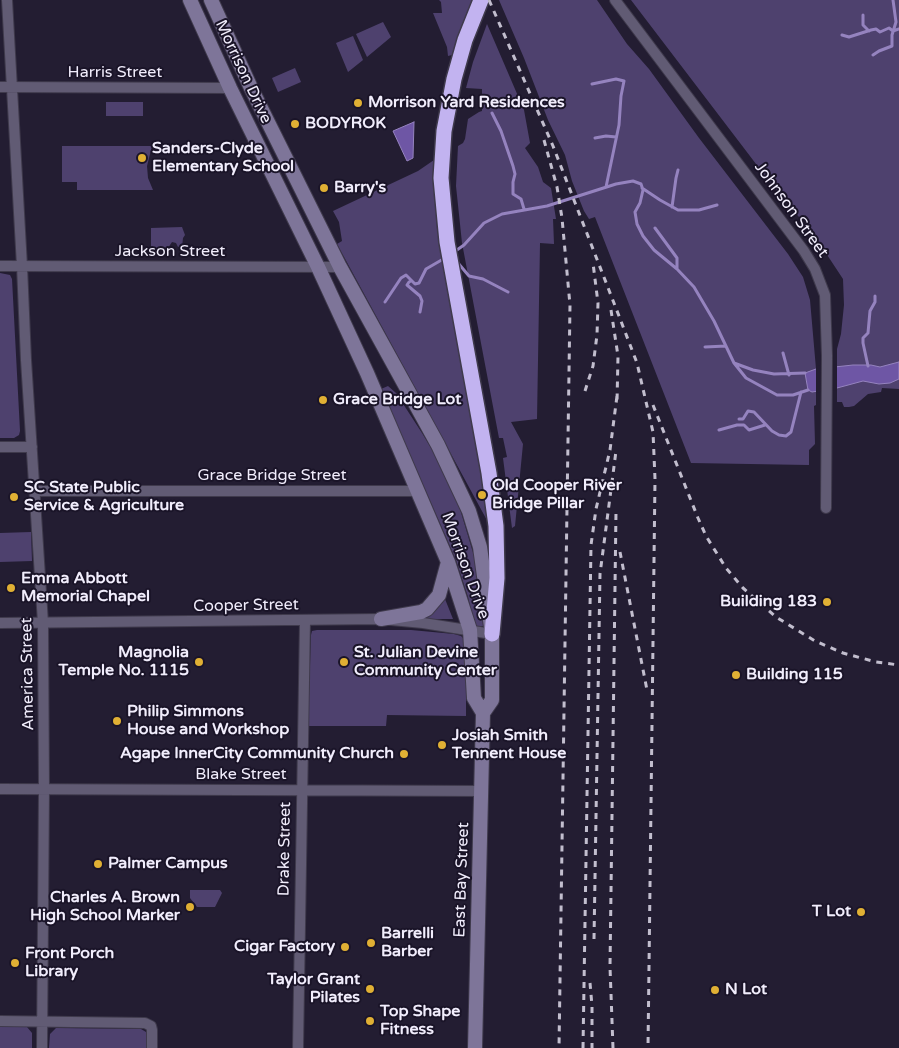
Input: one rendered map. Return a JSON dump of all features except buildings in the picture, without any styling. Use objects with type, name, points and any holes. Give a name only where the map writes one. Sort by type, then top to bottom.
[{"type":"highway","points":[[481,0],[465,40],[446,114],[441,178],[447,242],[489,473],[496,526],[497,578],[492,634]]},
{"type":"main road","name":"Morrison Drive","points":[[190,0],[230,88],[318,267],[367,373],[448,562],[470,630],[474,698],[483,713],[492,700],[492,634],[480,547],[469,511],[438,445],[340,267],[251,88],[211,0]]},
{"type":"main road","points":[[381,619],[421,612],[427,609],[439,595],[448,562]]},
{"type":"main road","name":"East Bay Street","points":[[475,1048],[483,713]]},
{"type":"street","name":"America Street","points":[[7,0],[26,360],[43,623],[42,1048]]},
{"type":"street","name":"Johnson Street","points":[[615,0],[804,251],[815,269],[825,295],[827,356],[826,508]]},
{"type":"street","name":"Harris Street","points":[[0,87],[230,88]]},
{"type":"street","name":"Jackson Street","points":[[0,266],[340,267]]},
{"type":"street","points":[[0,447],[32,447]]},
{"type":"street","name":"Grace Bridge Street","points":[[35,491],[418,491]]},
{"type":"street","name":"Cooper Street","points":[[0,623],[381,619],[423,623],[492,634]]},
{"type":"street","name":"Drake Street","points":[[298,1048],[305,620]]},
{"type":"street","name":"Blake Street","points":[[0,789],[482,791]]},
{"type":"street","points":[[0,1021],[145,1023],[151,1026],[152,1048]]},
{"type":"shaded area","points":[[439,0],[472,0],[452,55],[448,56],[447,47],[433,13],[442,13]]},
{"type":"shaded area","points":[[499,0],[597,0],[627,44],[649,69],[788,254],[803,277],[810,300],[816,369],[837,366],[837,349],[841,334],[844,305],[843,279],[814,235],[769,181],[631,0],[899,0],[899,389],[882,388],[881,392],[868,394],[854,406],[849,407],[844,407],[842,402],[837,402],[837,388],[816,391],[816,405],[814,406],[815,444],[809,450],[809,465],[691,463],[595,217],[589,219],[584,211],[572,181],[565,155],[548,120]]},
{"type":"shaded area","points":[[383,22],[391,37],[367,57],[356,34]]},
{"type":"shaded area","points":[[487,24],[524,110],[530,143],[525,148],[538,167],[543,182],[551,188],[556,219],[553,219],[554,244],[540,243],[537,419],[511,422],[523,444],[515,526],[512,528],[503,458],[507,457],[503,438],[499,438],[462,243],[456,186],[458,146],[465,139],[468,119],[482,111],[482,89],[466,88]]},
{"type":"shaded area","points":[[353,36],[363,60],[348,72],[336,43]]},
{"type":"shaded area","points":[[295,68],[301,82],[278,92],[272,78]]},
{"type":"shaded area","points":[[106,102],[143,102],[143,116],[106,116]]},
{"type":"shaded area","points":[[414,122],[413,158],[407,161],[393,131]]},
{"type":"shaded area","points":[[62,146],[152,146],[147,166],[148,178],[153,190],[77,190],[77,182],[62,182]]},
{"type":"shaded area","points":[[434,160],[437,229],[474,426],[489,524],[337,244],[342,241],[339,222],[333,211],[418,171]]},
{"type":"shaded area","points":[[182,227],[185,235],[182,247],[178,247],[176,243],[172,242],[168,248],[151,249],[151,228]]},
{"type":"shaded area","points":[[0,273],[10,275],[12,279],[20,431],[19,435],[14,438],[0,438]]},
{"type":"shaded area","points":[[899,362],[899,379],[890,383],[879,384],[863,381],[837,388],[812,392],[808,390],[805,373],[816,369],[853,365],[880,367]]},
{"type":"shaded area","points":[[388,386],[396,393],[422,433],[457,499],[474,556],[482,599],[483,626],[475,627],[456,560],[381,389]]},
{"type":"shaded area","points":[[31,532],[32,561],[0,562],[0,533]]},
{"type":"shaded area","points":[[445,599],[453,619],[420,619],[436,610]]},
{"type":"shaded area","points":[[411,630],[461,636],[464,639],[466,648],[466,716],[387,715],[386,726],[308,726],[311,635],[312,631]]},
{"type":"shaded area","points":[[190,890],[220,890],[222,893],[215,907],[197,907],[190,898]]},
{"type":"shaded area","points":[[0,1027],[27,1027],[32,1033],[32,1048],[0,1048]]},
{"type":"shaded area","points":[[56,1028],[141,1029],[146,1032],[146,1048],[49,1048],[50,1034]]},
{"type":"pier","points":[[837,364],[837,390],[816,393],[816,366]]},
{"type":"waterway","points":[[873,55],[892,46],[892,35],[896,22],[893,0]]},
{"type":"waterway","points":[[863,15],[863,25],[869,31]]},
{"type":"waterway","points":[[842,35],[849,37],[876,29],[880,32],[889,28],[893,31],[899,29]]},
{"type":"waterway","points":[[592,84],[616,79],[624,81],[619,125],[606,187]]},
{"type":"waterway","points":[[492,113],[501,131],[513,166],[515,174],[513,194],[521,199],[524,209]]},
{"type":"waterway","points":[[595,138],[616,137]]},
{"type":"waterway","points":[[672,207],[678,170]]},
{"type":"waterway","points":[[454,252],[464,245],[484,223],[502,214],[547,206],[616,184],[633,181],[641,184],[643,190],[640,203],[635,212],[637,224],[643,236],[654,250],[677,269],[694,287],[714,321],[734,363],[746,378],[777,395],[793,395],[808,390]]},
{"type":"waterway","points":[[642,188],[678,210],[699,210],[717,205]]},
{"type":"waterway","points":[[655,228],[677,258],[677,269]]},
{"type":"waterway","points":[[385,302],[401,278],[406,275],[415,284],[419,283],[426,269],[445,258]]},
{"type":"waterway","points":[[458,263],[469,276],[483,279],[508,292]]},
{"type":"waterway","points":[[411,281],[407,285],[420,296],[422,301],[420,312]]},
{"type":"waterway","points":[[868,366],[863,338],[868,333],[870,311],[875,302],[875,296]]},
{"type":"waterway","points":[[705,347],[726,346]]},
{"type":"waterway","points":[[783,353],[789,375]]},
{"type":"waterway","points":[[734,363],[753,370],[774,374],[805,373]]},
{"type":"waterway","points":[[739,419],[743,419],[748,411],[754,412],[772,431],[786,436],[791,432],[801,392]]},
{"type":"waterway","points":[[719,430],[737,425],[744,425],[749,430],[765,425]]},
{"type":"railway","points":[[489,0],[553,146],[637,363],[653,432],[655,479],[648,1048]]},
{"type":"railway","points":[[544,140],[557,187],[562,218],[570,305],[559,1048]]},
{"type":"railway","points":[[585,391],[593,366],[597,335],[598,303],[593,263]]},
{"type":"railway","points":[[611,310],[618,356],[617,402]]},
{"type":"railway","points":[[583,1048],[591,545],[596,509],[610,450],[617,396]]},
{"type":"railway","points":[[653,405],[706,536],[726,568],[743,588],[776,617],[815,641],[843,653],[876,662],[899,665]]},
{"type":"railway","points":[[594,939],[600,574],[616,451]]},
{"type":"railway","points":[[613,1048],[610,967],[616,511]]},
{"type":"railway","points":[[620,552],[647,690]]},
{"type":"railway","points":[[590,983],[592,1048]]},
{"type":"place","name":"Morrison Yard Residences","points":[[358,103]]},
{"type":"place","name":"BODYROK","points":[[295,124]]},
{"type":"place","name":"Sanders-Clyde Elementary School","points":[[142,158]]},
{"type":"place","name":"Barry's","points":[[324,188]]},
{"type":"place","name":"Grace Bridge Lot","points":[[323,400]]},
{"type":"place","name":"Old Cooper River Bridge Pillar","points":[[482,495]]},
{"type":"place","name":"SC State Public Service & Agriculture","points":[[14,497]]},
{"type":"place","name":"Emma Abbott Memorial Chapel","points":[[11,588]]},
{"type":"place","name":"Building 183","points":[[827,602]]},
{"type":"place","name":"Magnolia Temple No. 1115","points":[[199,662]]},
{"type":"place","name":"St. Julian Devine Community Center","points":[[344,662]]},
{"type":"place","name":"Building 115","points":[[736,675]]},
{"type":"place","name":"Philip Simmons House and Workshop","points":[[117,721]]},
{"type":"place","name":"Josiah Smith Tennent House","points":[[442,745]]},
{"type":"place","name":"Agape InnerCity Community Church","points":[[404,754]]},
{"type":"place","name":"Palmer Campus","points":[[98,864]]},
{"type":"place","name":"Charles A. Brown High School Marker","points":[[190,907]]},
{"type":"place","name":"T Lot","points":[[861,912]]},
{"type":"place","name":"Barrelli Barber","points":[[371,943]]},
{"type":"place","name":"Cigar Factory","points":[[345,947]]},
{"type":"place","name":"Front Porch Library","points":[[15,963]]},
{"type":"place","name":"Taylor Grant Pilates","points":[[370,989]]},
{"type":"place","name":"N Lot","points":[[715,990]]},
{"type":"place","name":"Top Shape Fitness","points":[[370,1021]]}]
